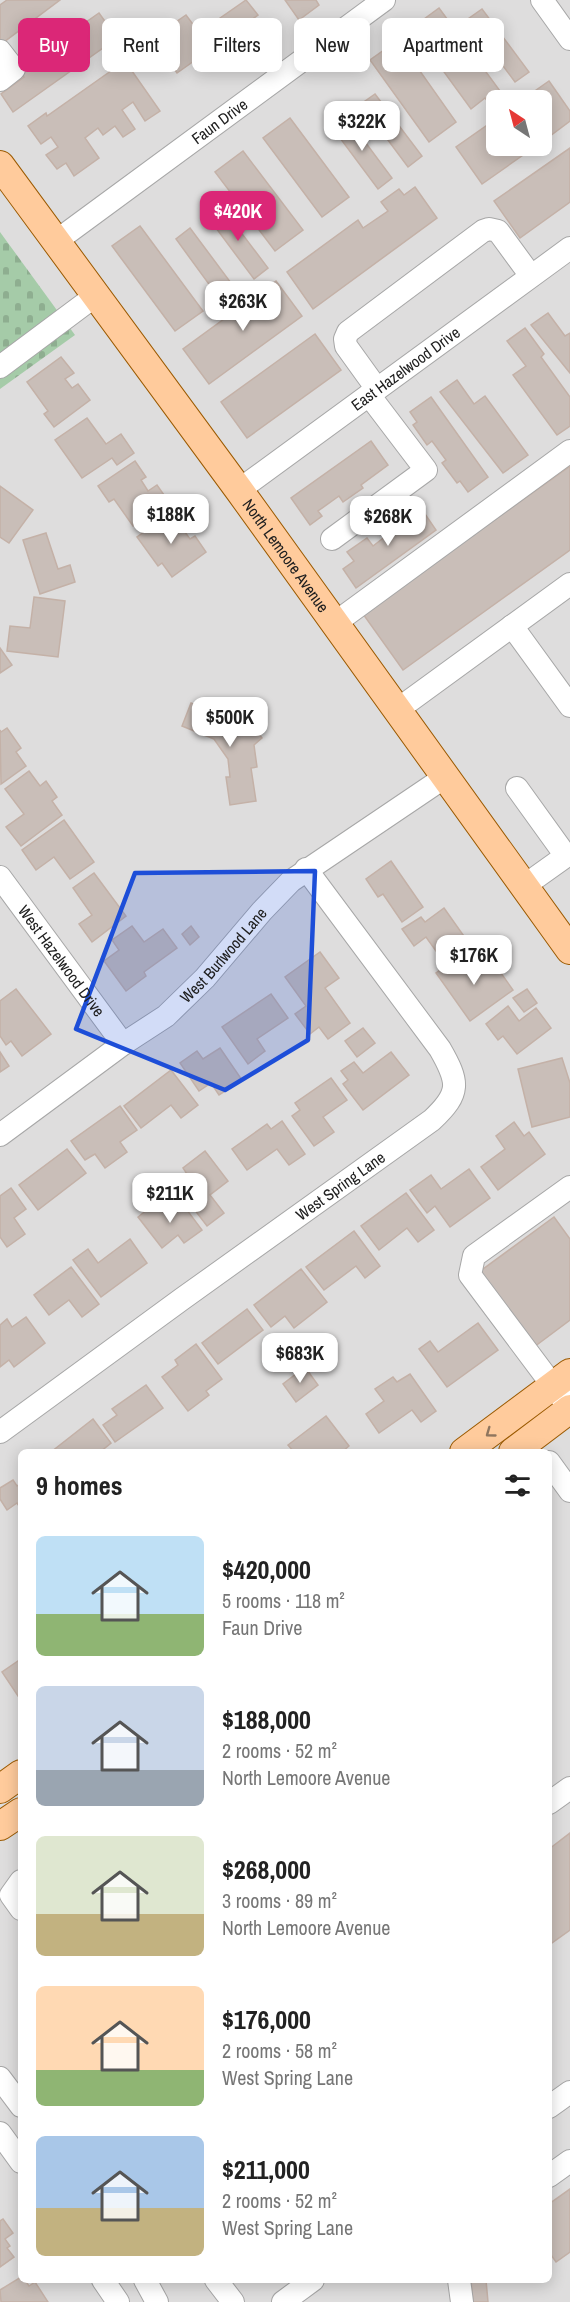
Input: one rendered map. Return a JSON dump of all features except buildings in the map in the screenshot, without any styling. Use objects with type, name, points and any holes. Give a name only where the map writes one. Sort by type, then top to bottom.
[{"type":"main road","name":"North Lemoore Avenue","points":[[0,165],[239,490],[570,950]]},
{"type":"main road","points":[[468,1449],[561,1380]]},
{"type":"main road","points":[[529,1447],[570,1409]]},
{"type":"main road","points":[[0,1789],[18,1776]]},
{"type":"main road","points":[[0,1826],[18,1814]]},
{"type":"street","name":"Faun Drive","points":[[55,242],[384,0]]},
{"type":"street","points":[[542,0],[570,39]]},
{"type":"street","points":[[0,51],[14,69],[0,80]]},
{"type":"street","points":[[332,539],[426,470],[373,392],[346,346],[345,339],[348,332],[483,231],[489,229],[498,231],[531,276]]},
{"type":"street","name":"East Hazelwood Drive","points":[[239,490],[570,248]]},
{"type":"street","points":[[0,367],[95,297]]},
{"type":"street","points":[[335,623],[570,451]]},
{"type":"street","points":[[397,710],[570,584]]},
{"type":"street","points":[[512,626],[570,706]]},
{"type":"street","name":"West Burlwood Lane","points":[[0,1135],[123,1044],[166,1016],[189,996],[261,910],[291,881],[445,777]]},
{"type":"street","points":[[517,788],[566,856],[524,886]]},
{"type":"street","name":"West Spring Lane","points":[[0,1432],[432,1120],[450,1100],[455,1080],[453,1071],[440,1049],[306,869]]},
{"type":"street","name":"West Hazelwood Drive","points":[[0,877],[123,1044]]},
{"type":"street","points":[[570,1187],[474,1256],[470,1275],[561,1380],[570,1409]]},
{"type":"street","points":[[514,1415],[529,1447]]},
{"type":"street","points":[[552,1801],[570,1788]]},
{"type":"street","points":[[18,1885],[11,1895],[18,1905]]},
{"type":"street","points":[[0,2078],[18,2102]]},
{"type":"street","points":[[552,2105],[570,2092]]},
{"type":"street","points":[[0,2133],[18,2158]]},
{"type":"street","points":[[552,2174],[570,2161]]},
{"type":"street","points":[[105,2283],[118,2302]]},
{"type":"street","points":[[147,2283],[157,2302]]},
{"type":"street","points":[[218,2283],[232,2302]]},
{"type":"street","points":[[283,2302],[309,2283]]},
{"type":"street","points":[[459,2283],[462,2302]]},
{"type":"highlighted area","points":[[315,871],[308,1040],[225,1090],[76,1029],[135,873]]},
{"type":"shaded area","points":[[0,0],[570,0],[570,2302],[0,2302]]},
{"type":"green space","points":[[0,232],[75,335],[0,389]]}]
